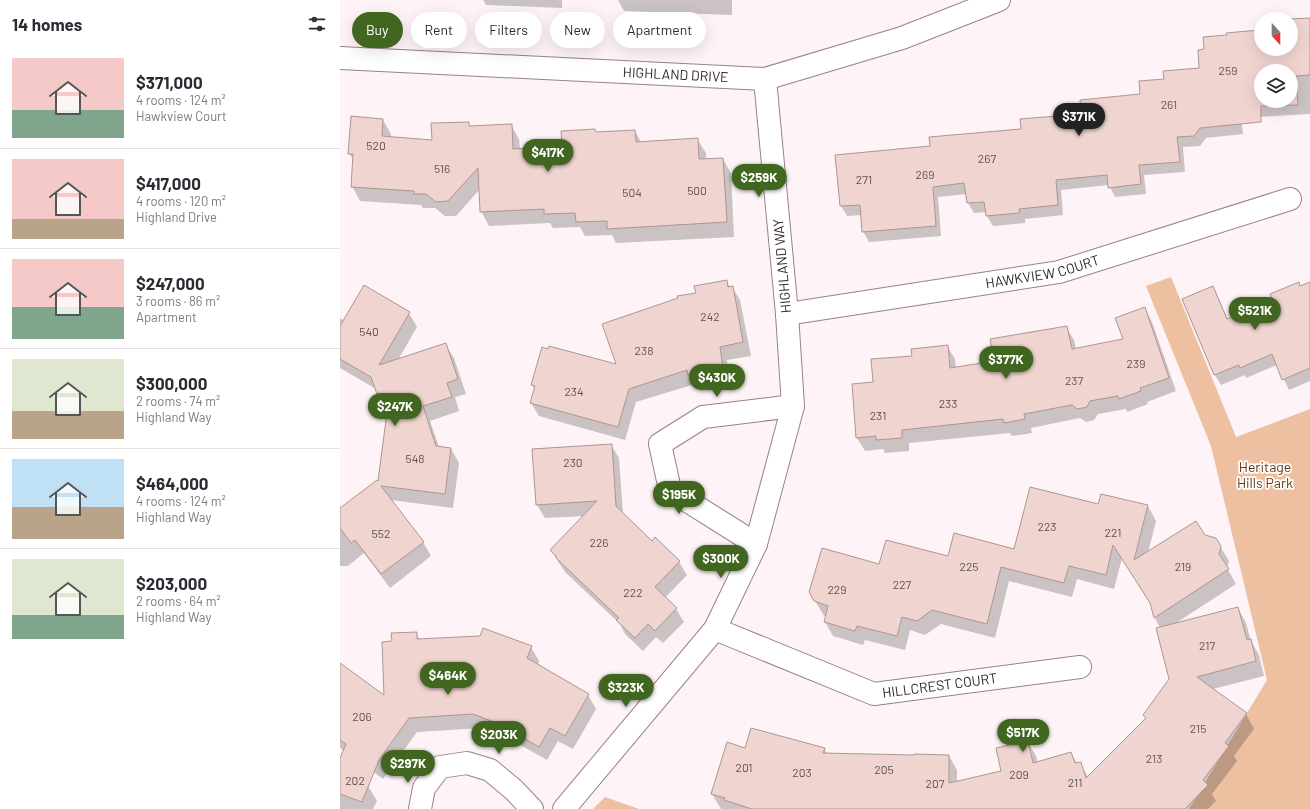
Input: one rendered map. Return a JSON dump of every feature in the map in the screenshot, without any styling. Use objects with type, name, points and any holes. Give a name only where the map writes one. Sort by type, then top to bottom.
[{"type":"street","name":"HIGHLAND DRIVE","points":[[340,58],[764,79],[902,38],[999,0]]},
{"type":"street","name":"HIGHLAND WAY","points":[[564,809],[715,629],[756,544],[794,406],[787,314],[764,79]]},
{"type":"street","name":"HAWKVIEW COURT","points":[[787,314],[1059,272],[1290,199]]},
{"type":"street","points":[[756,544],[670,490],[660,444],[703,417],[794,406]]},
{"type":"street","name":"HILLCREST COURT","points":[[715,629],[874,694],[1080,667]]},
{"type":"street","points":[[420,809],[424,788],[440,767],[466,763],[490,770],[514,790],[532,809]]},
{"type":"green space","name":"Heritage Hills Park","points":[[1171,277],[1236,437],[1310,409],[1310,809],[1189,809],[1267,680],[1211,446],[1146,286]]},
{"type":"green space","points":[[605,797],[639,809],[593,809]]},
{"type":"building","points":[[1310,18],[1310,75],[1298,76],[1298,64],[1254,64],[1254,108],[1261,108],[1261,122],[1200,128],[1194,136],[1177,137],[1180,162],[1139,165],[1141,184],[1108,188],[1107,175],[1056,180],[1058,205],[1019,209],[1020,213],[986,216],[984,202],[967,203],[964,183],[933,187],[936,226],[862,232],[860,205],[840,206],[835,155],[930,146],[929,137],[1021,129],[1020,119],[1081,114],[1080,100],[1140,94],[1139,81],[1164,79],[1163,71],[1199,68],[1198,50],[1204,49],[1203,37],[1227,35],[1226,33],[1254,31],[1254,56],[1298,56],[1298,19]]},
{"type":"building","points":[[351,116],[383,119],[382,136],[432,140],[431,123],[469,122],[469,126],[512,124],[513,149],[562,146],[561,131],[595,129],[596,132],[635,130],[636,142],[698,138],[699,159],[723,158],[727,222],[607,229],[607,221],[576,222],[575,213],[544,214],[544,209],[480,212],[478,168],[448,201],[436,202],[426,194],[414,194],[414,191],[351,187],[353,154],[348,154]]},
{"type":"building","points":[[727,280],[728,287],[733,286],[743,342],[720,347],[723,368],[688,375],[687,370],[629,389],[618,427],[530,403],[535,386],[531,385],[542,347],[548,349],[549,346],[616,364],[602,324],[678,298],[677,296],[696,293],[694,286]]},
{"type":"building","points":[[1299,282],[1300,286],[1310,282],[1310,368],[1282,380],[1272,354],[1240,368],[1239,365],[1214,375],[1182,299],[1213,286],[1227,319],[1273,301],[1270,294]]},
{"type":"building","points":[[364,285],[410,312],[379,365],[446,343],[458,379],[447,383],[452,397],[423,406],[436,446],[451,448],[445,494],[381,486],[424,542],[381,574],[355,540],[351,543],[340,528],[340,508],[377,480],[378,481],[386,420],[371,377],[340,359],[340,326]]},
{"type":"building","points":[[1145,307],[1169,378],[1140,388],[1141,391],[1119,399],[1118,396],[1090,401],[1087,407],[1077,409],[1072,405],[1024,414],[1025,419],[1004,423],[1003,419],[902,430],[902,438],[876,440],[876,436],[856,438],[852,384],[873,382],[871,359],[912,356],[911,349],[948,345],[950,368],[994,361],[990,339],[1067,326],[1072,349],[1123,339],[1115,318]]},
{"type":"building","points":[[612,444],[616,506],[652,541],[655,537],[680,561],[655,587],[677,608],[655,631],[648,624],[635,638],[616,620],[619,618],[556,558],[557,557],[550,550],[597,501],[536,505],[532,449]]},
{"type":"building","points":[[1030,487],[1098,504],[1101,494],[1148,505],[1134,560],[1196,521],[1205,535],[1216,538],[1221,546],[1219,554],[1229,569],[1154,618],[1150,603],[1113,545],[1106,575],[1069,566],[1064,583],[1001,567],[987,624],[932,610],[917,621],[902,617],[897,636],[857,626],[855,631],[824,622],[828,606],[814,601],[809,592],[822,548],[879,564],[886,540],[948,556],[954,533],[1014,549]]},
{"type":"building","points":[[1238,607],[1247,640],[1251,639],[1256,661],[1197,677],[1247,713],[1225,743],[1229,746],[1203,780],[1208,785],[1185,809],[752,809],[711,794],[727,742],[745,748],[751,728],[825,748],[823,753],[949,755],[949,783],[1001,771],[996,748],[1028,741],[1033,763],[1071,752],[1075,763],[1081,762],[1086,778],[1146,718],[1143,715],[1169,679],[1156,628]]},
{"type":"building","points":[[483,628],[532,646],[527,658],[589,694],[565,736],[550,728],[539,747],[499,724],[473,714],[409,718],[379,760],[362,802],[340,794],[340,758],[346,744],[340,740],[340,663],[384,695],[382,642],[392,641],[391,633],[417,632],[417,639],[480,636]]}]
